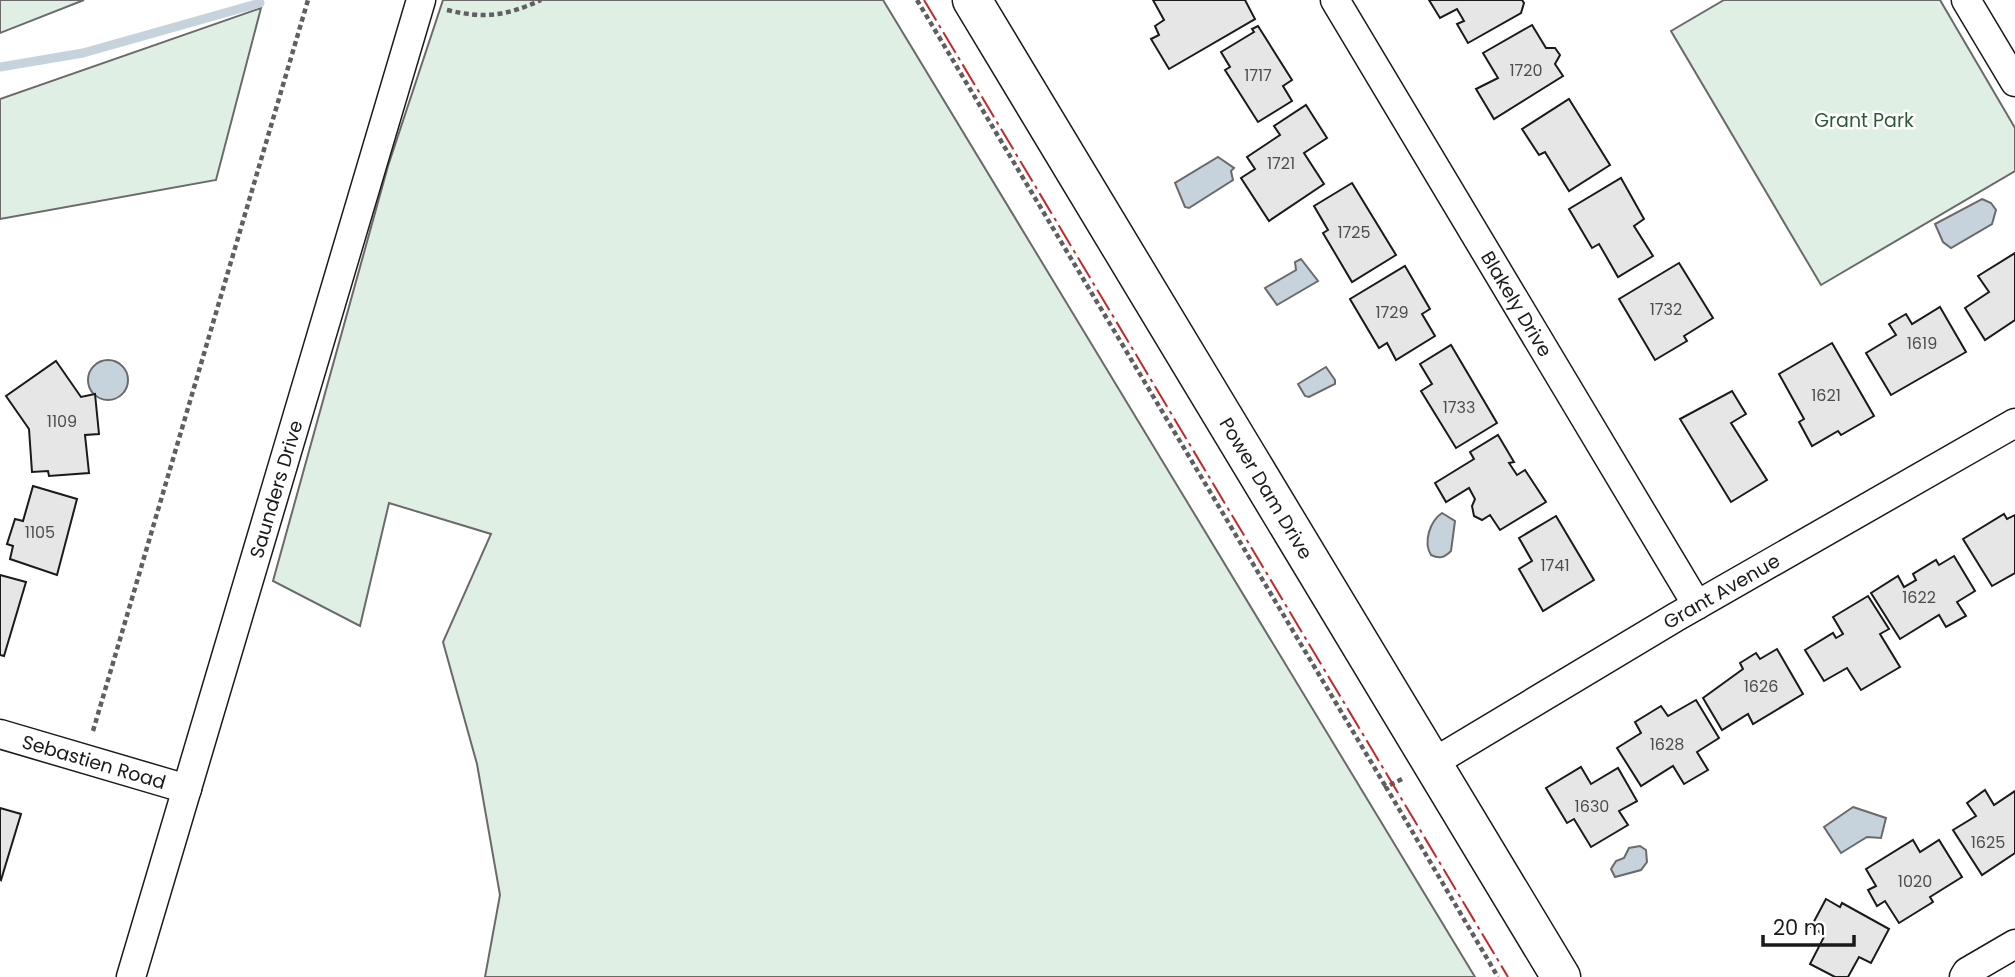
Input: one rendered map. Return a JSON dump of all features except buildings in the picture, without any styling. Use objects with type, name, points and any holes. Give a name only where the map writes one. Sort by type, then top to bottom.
[{"type":"main road","name":"Power Dam Drive","points":[[972,0],[1561,977]]},
{"type":"street","name":"Blakely Drive","points":[[1335,0],[1698,605]]},
{"type":"street","points":[[1966,0],[2015,82]]},
{"type":"street","name":"Saunders Drive","points":[[131,977],[421,2]]},
{"type":"street","name":"Grant Avenue","points":[[1431,764],[1698,605],[2015,422]]},
{"type":"street","name":"Sebastien Road","points":[[0,734],[187,789]]},
{"type":"street","points":[[1964,977],[2015,944]]},
{"type":"path","points":[[85,759],[308,0]]},
{"type":"path","points":[[421,2],[476,17],[514,13],[541,0]]},
{"type":"path","points":[[917,0],[1498,977]]},
{"type":"path","points":[[1386,787],[1431,764]]},
{"type":"green space","points":[[0,0],[84,0],[0,33]]},
{"type":"green space","points":[[443,0],[883,0],[1475,977],[485,977],[500,895],[477,764],[443,642],[491,534],[389,503],[360,626],[273,581],[388,166]]},
{"type":"green space","name":"Grant Park","points":[[1724,0],[1940,0],[2015,128],[2015,171],[1821,285],[1671,31]]},
{"type":"green space","points":[[261,8],[216,180],[0,219],[0,99]]},
{"type":"shaded area","points":[[1218,157],[1234,168],[1231,171],[1233,180],[1189,208],[1185,207],[1175,183]]},
{"type":"shaded area","points":[[1982,199],[1991,203],[1996,210],[1992,224],[1951,248],[1943,242],[1935,224]]},
{"type":"shaded area","points":[[1301,259],[1318,281],[1277,305],[1265,288],[1296,270],[1295,262]]},
{"type":"shaded area","points":[[108,360],[116,361],[122,366],[127,372],[127,388],[122,394],[116,399],[108,400],[100,399],[94,394],[89,388],[88,380],[89,372],[94,366],[100,361]]},
{"type":"shaded area","points":[[1326,367],[1335,384],[1309,397],[1305,396],[1298,384]]},
{"type":"shaded area","points":[[1442,513],[1455,521],[1451,551],[1439,557],[1431,555],[1428,538],[1434,521]]},
{"type":"shaded area","points":[[1853,807],[1886,818],[1881,838],[1867,837],[1841,853],[1824,827]]},
{"type":"shaded area","points":[[1640,846],[1646,850],[1647,862],[1641,870],[1615,877],[1611,869],[1616,861],[1624,858],[1629,848]]},
{"type":"waterway","points":[[0,67],[83,53],[260,3]]},
{"type":"power","points":[[924,0],[1508,977]]}]
